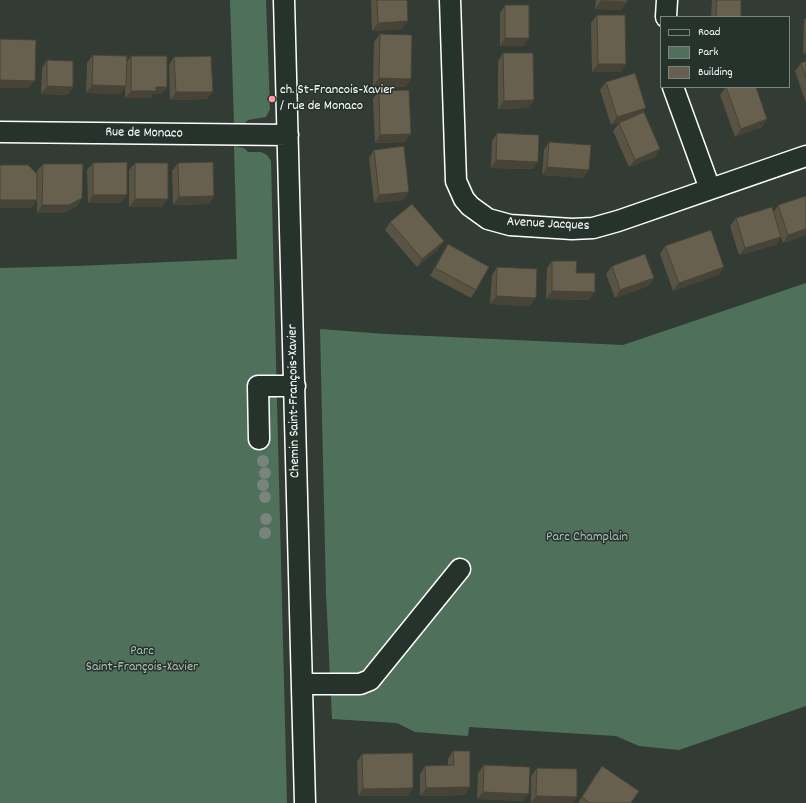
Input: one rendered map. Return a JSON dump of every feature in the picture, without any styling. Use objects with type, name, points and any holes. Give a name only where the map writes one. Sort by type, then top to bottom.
[{"type":"street","name":"Chemin Saint-François-Xavier","points":[[284,0],[295,386],[304,803]]},
{"type":"street","name":"Avenue Jacques","points":[[450,0],[456,181],[464,199],[480,214],[498,223],[572,229],[593,228],[618,221],[806,156]]},
{"type":"street","points":[[666,16],[667,0]]},
{"type":"street","points":[[673,88],[710,189]]},
{"type":"street","name":"Rue de Monaco","points":[[0,132],[288,135]]},
{"type":"street","points":[[259,440],[258,386],[295,386]]},
{"type":"street","points":[[302,684],[360,684],[370,680],[460,569]]},
{"type":"green space","points":[[230,0],[266,0],[270,109],[266,117],[248,120],[245,123],[234,123]]},
{"type":"green space","name":"Parc Saint-François-Xavier","points":[[234,146],[244,148],[248,152],[261,152],[267,155],[271,161],[287,803],[0,803],[0,268],[237,259]]},
{"type":"green space","name":"Parc Champlain","points":[[806,283],[806,706],[679,750],[639,746],[616,736],[469,727],[468,736],[415,732],[397,723],[332,719],[326,593],[320,329],[385,334],[623,345]]},
{"type":"building","points":[[377,0],[407,0],[408,21],[378,23]]},
{"type":"building","points":[[627,0],[627,2],[601,1]]},
{"type":"building","points":[[717,0],[741,0],[741,16],[716,16]]},
{"type":"building","points":[[505,5],[529,5],[529,38],[505,38]]},
{"type":"building","points":[[597,15],[625,15],[626,64],[598,64]]},
{"type":"building","points":[[380,34],[412,35],[411,79],[379,78]]},
{"type":"building","points":[[0,39],[36,40],[35,81],[0,80]]},
{"type":"building","points":[[503,53],[533,53],[534,100],[504,101]]},
{"type":"building","points":[[93,55],[127,56],[126,86],[92,85]]},
{"type":"building","points":[[131,56],[167,56],[167,87],[156,87],[156,91],[131,91]]},
{"type":"building","points":[[211,56],[213,92],[176,92],[174,57]]},
{"type":"building","points":[[47,60],[73,61],[73,87],[47,86]]},
{"type":"building","points":[[806,61],[806,78],[801,63]]},
{"type":"building","points":[[635,73],[646,108],[617,117],[606,82]]},
{"type":"building","points":[[726,88],[756,88],[767,119],[741,129]]},
{"type":"building","points":[[409,90],[411,134],[380,135],[379,91]]},
{"type":"building","points":[[644,112],[660,149],[635,160],[619,123]]},
{"type":"building","points":[[497,133],[539,135],[538,162],[496,160]]},
{"type":"building","points":[[549,142],[591,145],[589,170],[547,167]]},
{"type":"building","points":[[404,146],[409,192],[379,195],[374,150]]},
{"type":"building","points":[[127,162],[127,195],[93,195],[93,163]]},
{"type":"building","points":[[213,162],[214,196],[179,197],[178,163]]},
{"type":"building","points":[[135,163],[168,163],[168,199],[135,199]]},
{"type":"building","points":[[43,164],[83,164],[82,198],[69,205],[42,205]]},
{"type":"building","points":[[0,165],[28,165],[37,174],[37,200],[0,200]]},
{"type":"building","points":[[806,196],[806,229],[788,235],[778,205]]},
{"type":"building","points":[[412,204],[444,241],[422,259],[390,222]]},
{"type":"building","points":[[772,207],[781,237],[745,248],[736,218]]},
{"type":"building","points":[[711,230],[724,267],[679,283],[665,246]]},
{"type":"building","points":[[448,244],[489,267],[476,290],[435,268]]},
{"type":"building","points":[[645,254],[654,278],[620,290],[612,266]]},
{"type":"building","points":[[552,261],[577,261],[576,273],[595,273],[595,292],[552,291]]},
{"type":"building","points":[[497,267],[537,269],[536,298],[496,296]]},
{"type":"building","points":[[453,751],[470,751],[470,787],[426,788],[425,766],[454,765]]},
{"type":"building","points":[[413,753],[413,788],[363,789],[362,754]]},
{"type":"building","points":[[484,765],[530,767],[529,794],[483,792]]},
{"type":"building","points":[[602,766],[639,791],[631,803],[590,803],[582,797]]},
{"type":"building","points":[[537,768],[577,769],[577,797],[536,796]]},
{"type":"place","name":"ch. St-Francois-Xavier / rue de Monaco","points":[[272,99]]}]
